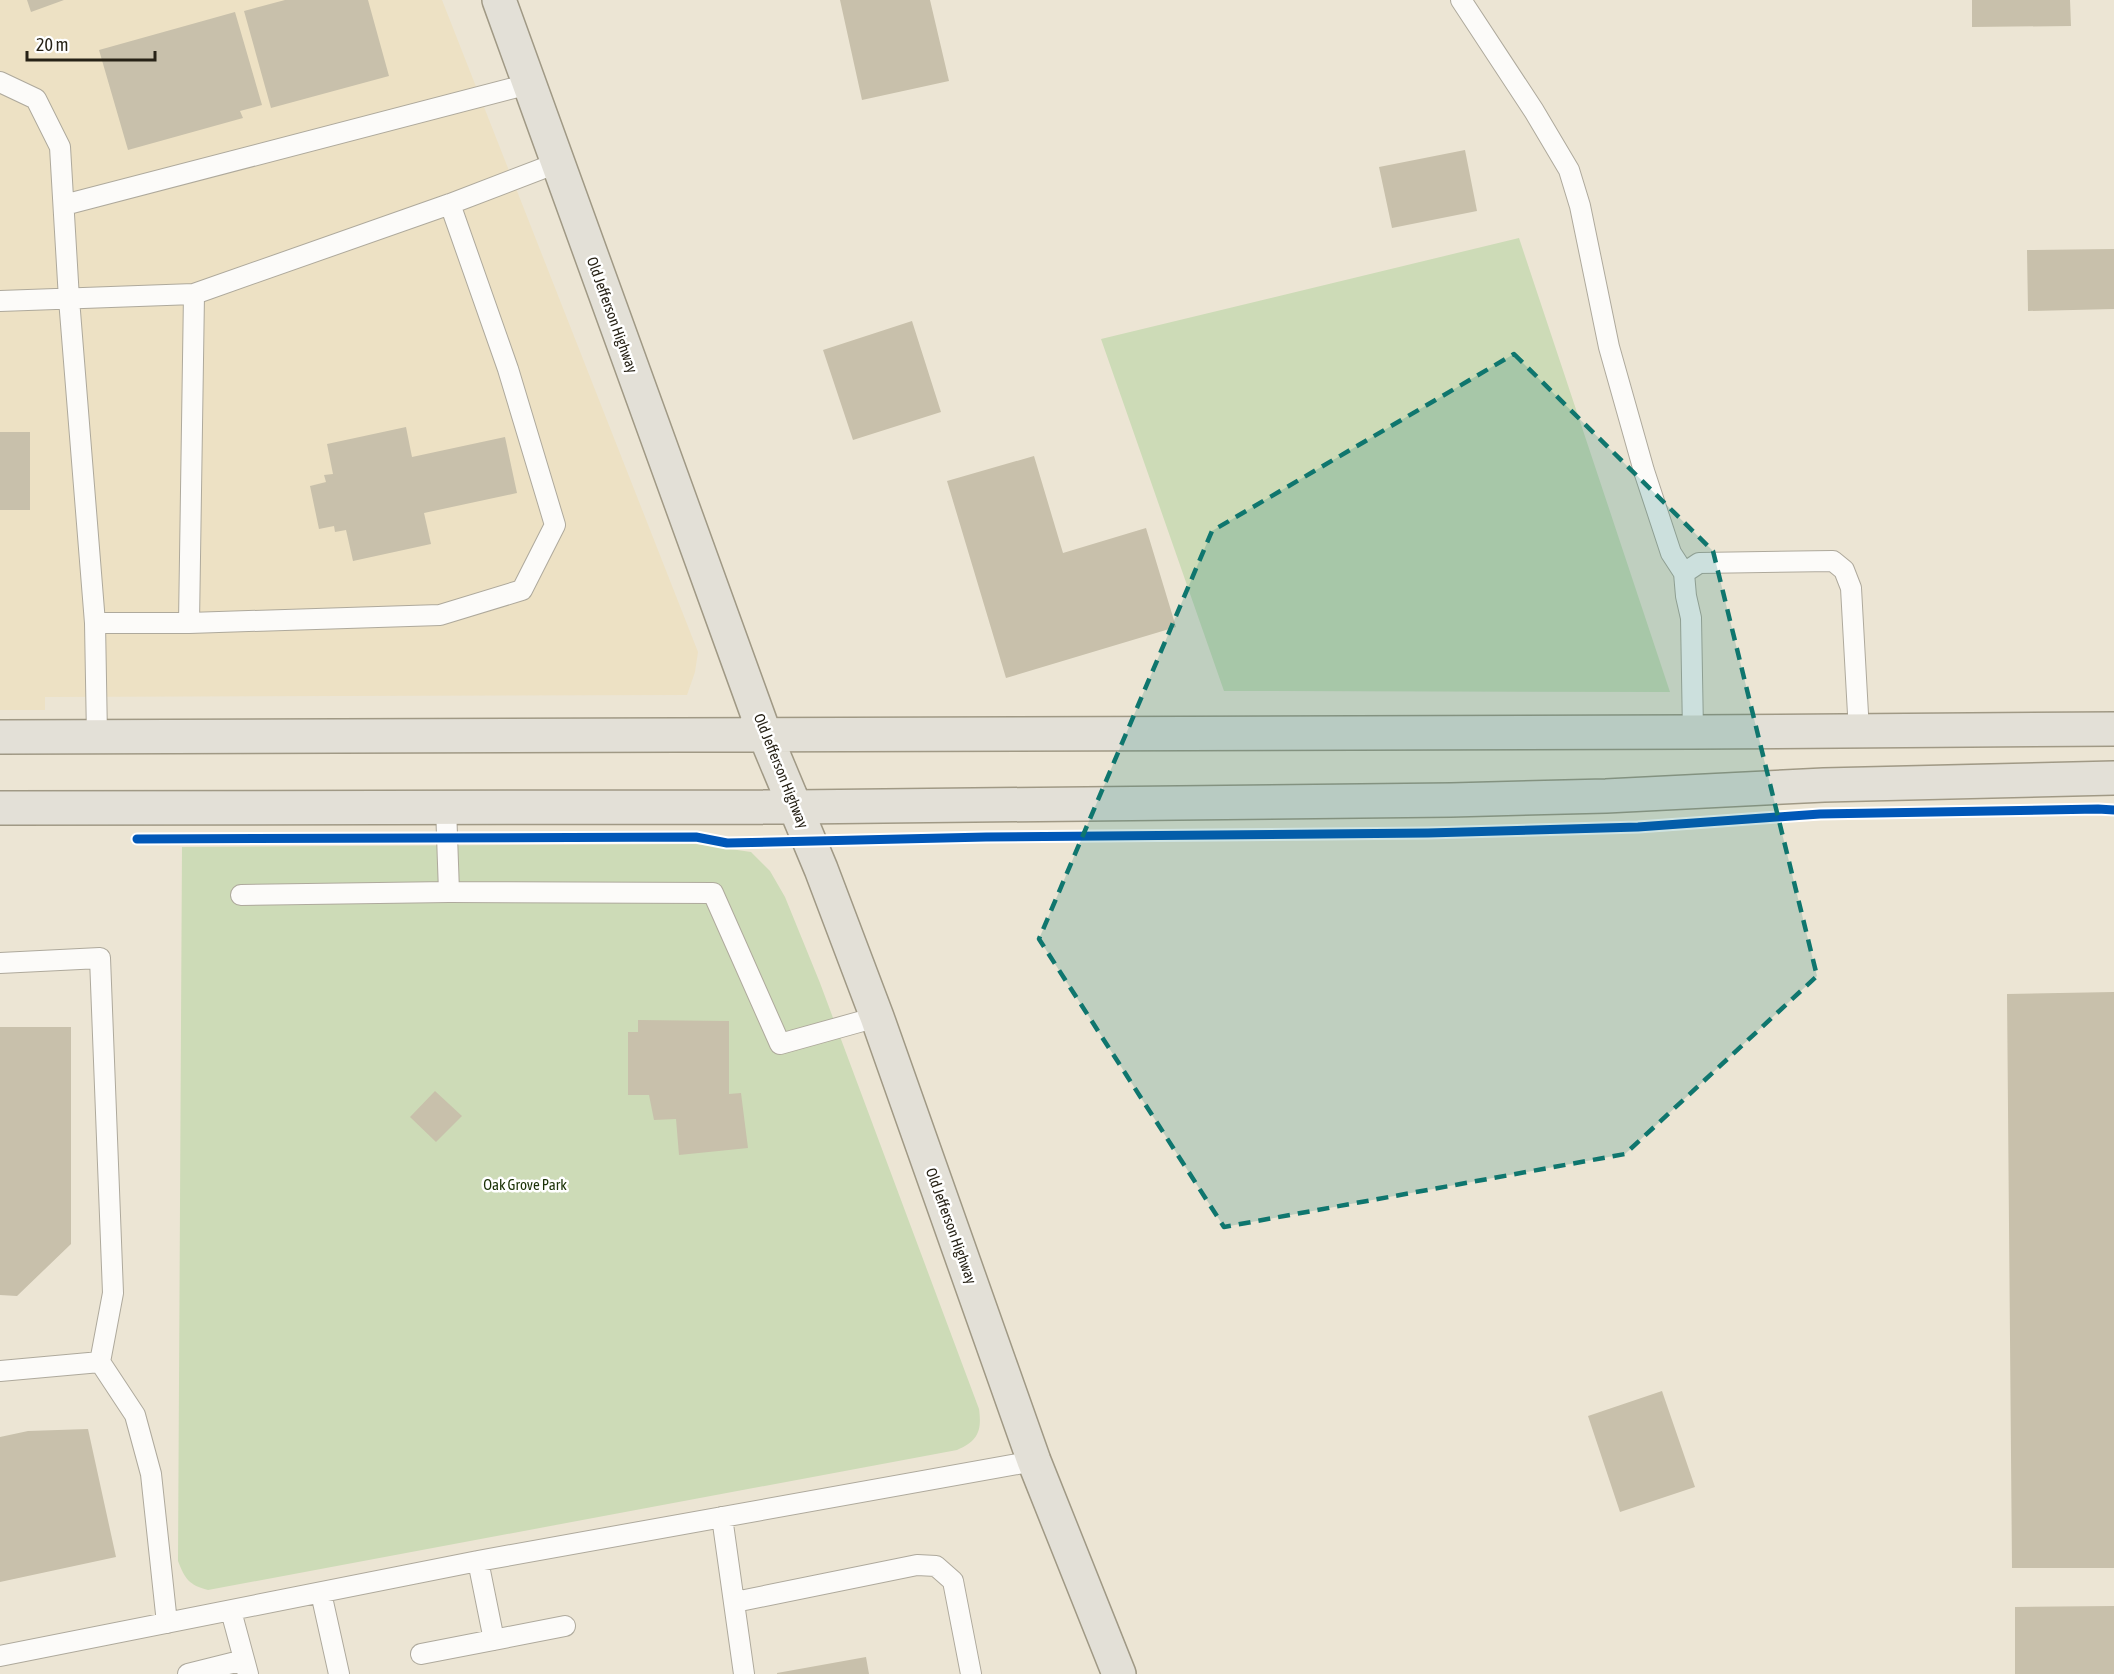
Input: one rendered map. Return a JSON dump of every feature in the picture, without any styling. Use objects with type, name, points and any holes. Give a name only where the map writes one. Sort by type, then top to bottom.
[{"type":"main road","name":"Old Jefferson Highway","points":[[499,0],[765,735],[821,868],[877,1017],[1034,1461],[1119,1674]]},
{"type":"main road","points":[[0,737],[1858,732],[2114,729]]},
{"type":"main road","points":[[0,808],[795,807],[1451,801],[1824,785],[2114,778]]},
{"type":"lane","points":[[1461,0],[1534,111],[1569,170],[1581,206],[1609,347],[1641,460],[1671,553],[1684,573],[1691,618],[1693,732]]},
{"type":"lane","points":[[0,82],[36,99],[60,147],[69,299],[95,623],[97,737]]},
{"type":"lane","points":[[64,205],[529,84]]},
{"type":"lane","points":[[0,301],[194,294],[450,204],[558,163]]},
{"type":"lane","points":[[95,623],[440,615],[522,590],[555,525],[508,369],[450,204]]},
{"type":"lane","points":[[189,622],[194,294]]},
{"type":"lane","points":[[1684,573],[1699,563],[1833,561],[1844,570],[1851,588],[1858,732]]},
{"type":"lane","points":[[446,807],[449,892]]},
{"type":"lane","points":[[241,895],[449,892],[713,893],[780,1044],[877,1017]]},
{"type":"lane","points":[[0,963],[100,958],[113,1293],[100,1362],[135,1414],[151,1474],[167,1623]]},
{"type":"lane","points":[[0,1371],[100,1362]]},
{"type":"lane","points":[[0,1656],[478,1561],[1034,1461]]},
{"type":"lane","points":[[722,1517],[744,1674]]},
{"type":"lane","points":[[478,1561],[494,1640]]},
{"type":"lane","points":[[735,1602],[917,1565],[936,1566],[953,1581],[971,1674]]},
{"type":"lane","points":[[321,1593],[339,1674]]},
{"type":"lane","points":[[189,1674],[246,1667],[231,1611]]},
{"type":"lane","points":[[421,1654],[565,1626]]},
{"type":"highlighted area","points":[[1514,354],[1713,551],[1817,976],[1625,1154],[1224,1227],[1039,939],[1212,531]]},
{"type":"shaded area","points":[[0,0],[442,0],[698,652],[695,672],[687,695],[45,697],[45,710],[0,710]]},
{"type":"green space","points":[[1519,238],[1670,692],[1224,691],[1101,339]]},
{"type":"green space","name":"Oak Grove Park","points":[[696,844],[751,852],[770,871],[785,897],[820,983],[979,1409],[979,1429],[974,1439],[957,1450],[208,1590],[196,1586],[186,1577],[178,1561],[182,847]]},
{"type":"building","points":[[27,0],[64,0],[31,12]]},
{"type":"building","points":[[285,0],[368,0],[389,76],[271,108],[244,11]]},
{"type":"building","points":[[840,0],[930,0],[949,81],[862,100]]},
{"type":"building","points":[[1972,0],[2070,0],[2071,26],[1972,27]]},
{"type":"building","points":[[235,12],[262,105],[240,111],[243,118],[128,150],[99,50]]},
{"type":"building","points":[[1465,150],[1477,211],[1392,228],[1379,167]]},
{"type":"building","points":[[2114,249],[2114,309],[2028,311],[2027,250]]},
{"type":"building","points":[[912,321],[941,412],[853,440],[823,350]]},
{"type":"building","points":[[406,427],[412,457],[505,437],[517,493],[424,513],[431,544],[353,561],[346,530],[335,532],[334,526],[319,529],[310,486],[326,482],[324,475],[333,474],[327,444]]},
{"type":"building","points":[[0,432],[30,432],[30,510],[0,510]]},
{"type":"building","points":[[1034,456],[1063,553],[1146,528],[1176,627],[1006,678],[947,481]]},
{"type":"building","points":[[2114,992],[2114,1568],[2012,1568],[2007,994]]},
{"type":"building","points":[[638,1020],[729,1021],[729,1094],[741,1093],[748,1148],[679,1155],[676,1119],[654,1120],[649,1095],[628,1095],[628,1032],[638,1032]]},
{"type":"building","points":[[0,1027],[71,1027],[71,1244],[17,1296],[0,1295]]},
{"type":"building","points":[[435,1091],[462,1116],[436,1142],[410,1117]]},
{"type":"building","points":[[1662,1391],[1695,1487],[1620,1512],[1588,1416]]},
{"type":"building","points":[[88,1429],[116,1557],[0,1582],[0,1437],[28,1431]]},
{"type":"building","points":[[2114,1606],[2114,1674],[2015,1674],[2015,1607]]},
{"type":"building","points":[[866,1657],[869,1674],[777,1674],[777,1673]]},
{"type":"cycle path","points":[[137,839],[696,837],[727,843],[986,837],[1428,833],[1638,827],[1820,814],[2114,810]]}]
